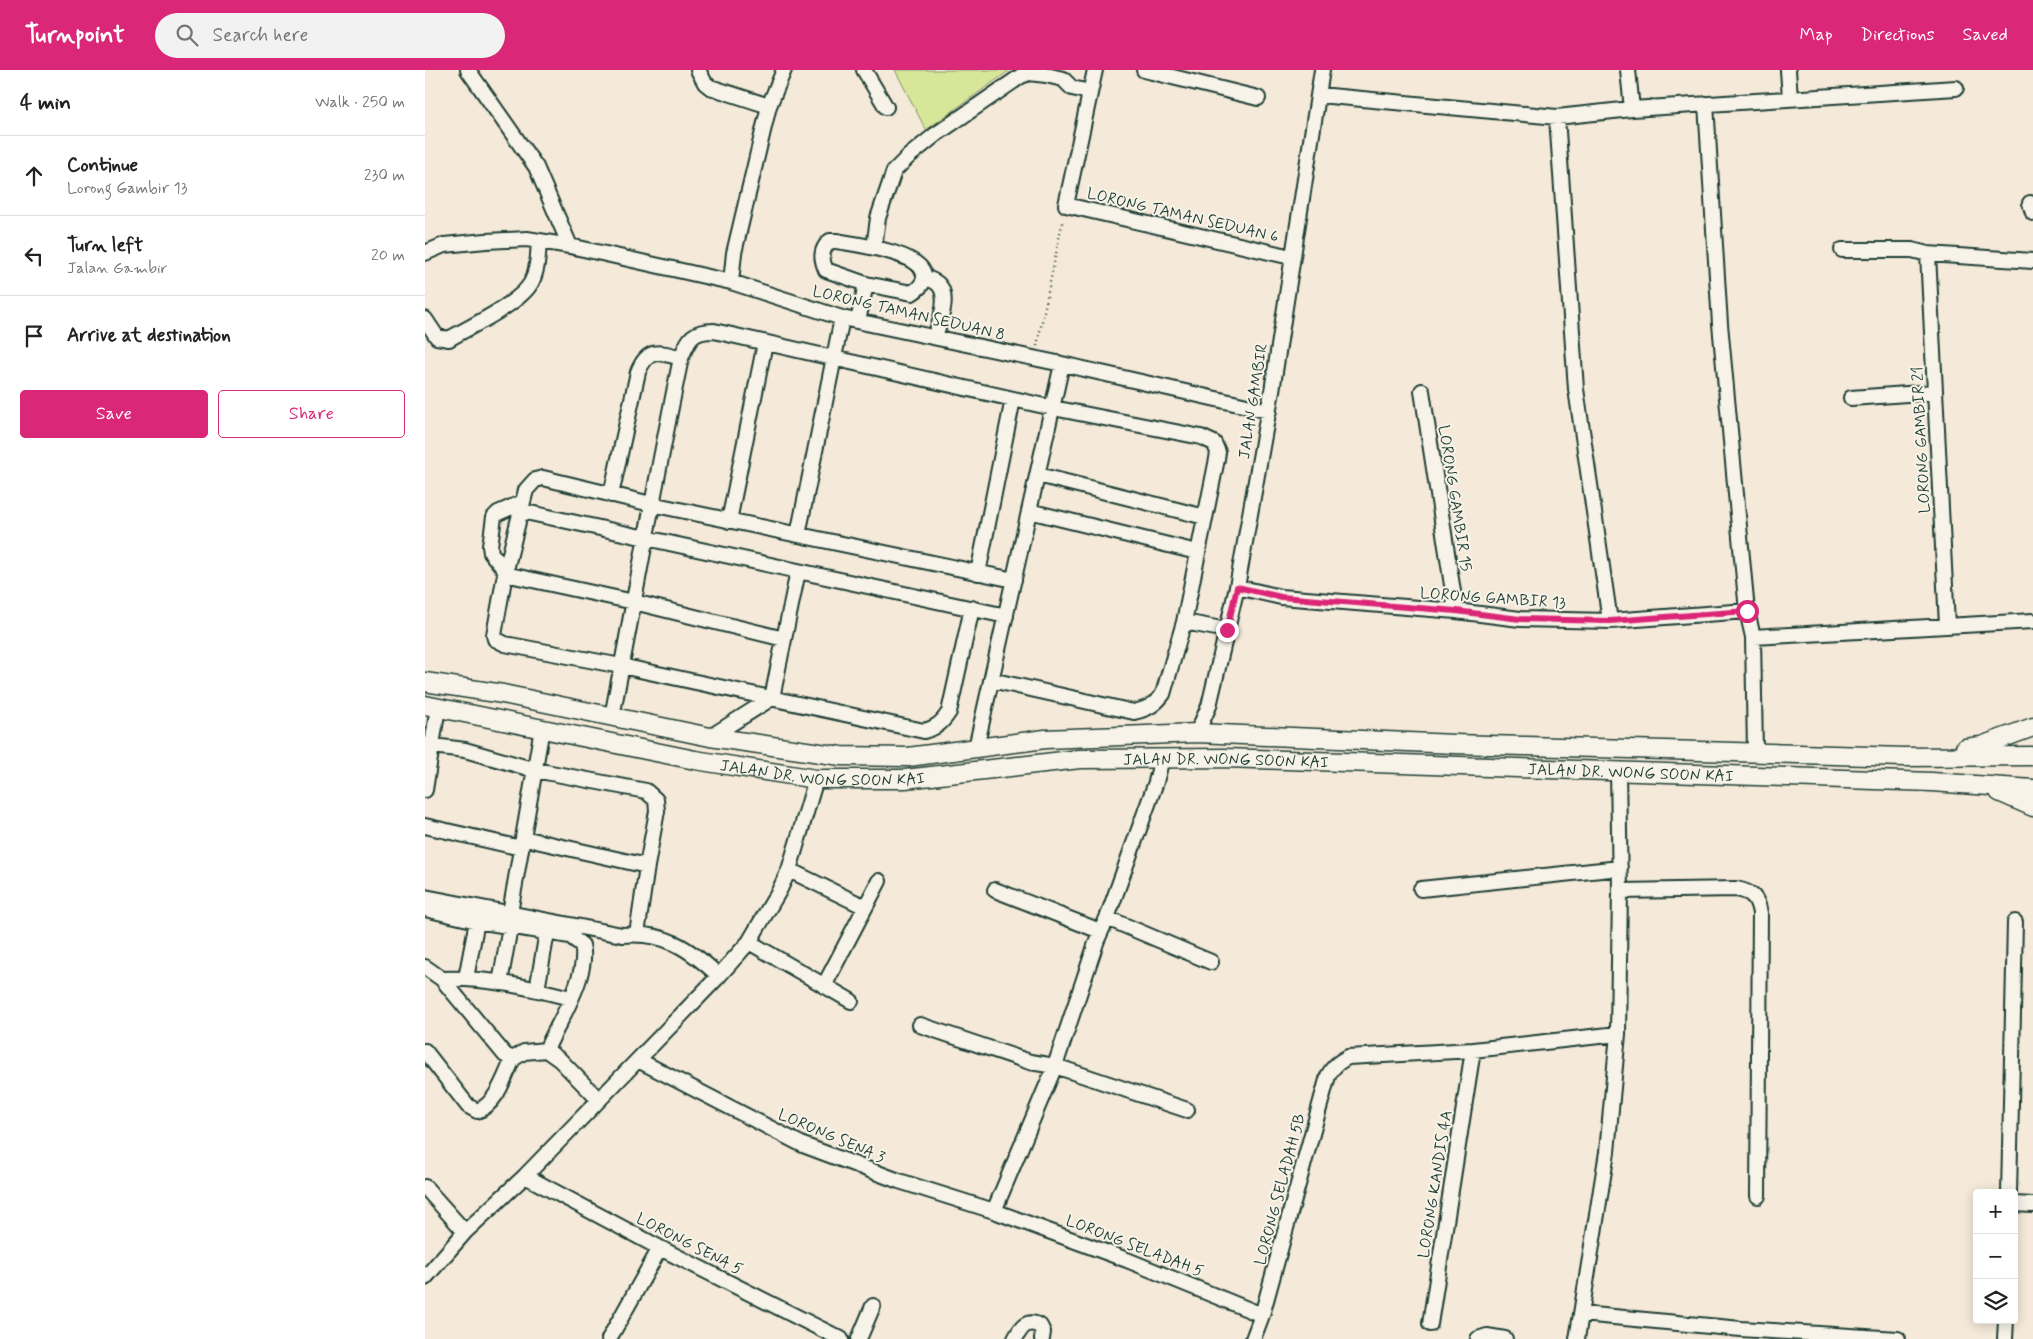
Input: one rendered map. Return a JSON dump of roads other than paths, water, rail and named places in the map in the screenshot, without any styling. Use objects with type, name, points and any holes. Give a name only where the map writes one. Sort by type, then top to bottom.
[{"type":"main road","name":"JALAN DR. WONG SOON KAI","points":[[425,682],[503,694],[710,737],[841,756],[908,757],[1045,739],[1197,733],[1455,744],[1905,757],[2033,756]]},
{"type":"main road","name":"JALAN DR. WONG SOON KAI","points":[[431,706],[695,760],[816,779],[905,779],[1080,759],[1234,758],[1618,770],[2033,789]]},
{"type":"main road","points":[[1905,757],[1981,746],[2033,727]]},
{"type":"main road","points":[[1983,786],[2009,795],[2033,807]]},
{"type":"street","points":[[468,70],[536,166],[570,246]]},
{"type":"street","points":[[698,70],[710,88],[769,106]]},
{"type":"street","points":[[731,282],[734,253],[769,106],[784,70]]},
{"type":"street","points":[[864,70],[886,107]]},
{"type":"street","points":[[874,248],[878,218],[895,171],[909,156],[935,135],[1021,76],[1029,73],[1063,79],[1072,88],[1090,92],[1095,70]]},
{"type":"street","points":[[1144,70],[1258,98]]},
{"type":"street","name":"JALAN GAMBIR","points":[[1197,733],[1209,706],[1237,587],[1269,411],[1291,257],[1322,70]]},
{"type":"street","points":[[1628,70],[1632,108]]},
{"type":"street","points":[[1788,70],[1790,98]]},
{"type":"street","points":[[1319,95],[1557,117],[1632,108],[1956,88]]},
{"type":"street","name":"LORONG TAMAN SEDUAN 6","points":[[1090,92],[1066,205],[1291,257]]},
{"type":"street","points":[[1706,104],[1720,324],[1747,611],[1753,637],[1755,752]]},
{"type":"street","points":[[1557,117],[1576,389],[1610,621]]},
{"type":"street","name":"LORONG TAMAN SEDUAN 8","points":[[425,253],[444,244],[519,240],[570,246],[731,282],[843,318],[1035,358],[1269,411]]},
{"type":"street","points":[[425,319],[437,337],[449,339],[519,298],[531,283],[537,264],[539,241]]},
{"type":"street","points":[[830,241],[836,241],[874,248],[919,264],[924,277],[921,287],[912,293],[865,284],[826,270],[822,254],[824,246],[830,241]]},
{"type":"street","points":[[1842,250],[1913,250],[1928,254],[2033,261]]},
{"type":"street","name":"LORONG GAMBIR 21","points":[[1928,254],[1947,625]]},
{"type":"street","points":[[924,277],[938,284],[942,290],[943,306],[935,337]]},
{"type":"street","points":[[859,321],[865,284]]},
{"type":"street","points":[[798,535],[843,318]]},
{"type":"street","points":[[612,717],[651,504],[681,358],[688,340],[700,331],[714,331],[1053,408],[1211,440],[1216,447],[1217,459],[1184,622],[1163,694],[1151,706],[1134,712],[991,680]]},
{"type":"street","points":[[729,521],[765,343]]},
{"type":"street","points":[[611,495],[638,372],[642,362],[649,355],[660,352],[681,358]]},
{"type":"street","points":[[976,748],[1062,364]]},
{"type":"street","name":"LORONG GAMBIR 15","points":[[1422,391],[1456,611]]},
{"type":"street","points":[[1851,398],[1935,392]]},
{"type":"street","points":[[979,573],[1013,399]]},
{"type":"street","points":[[1038,475],[1205,517]]},
{"type":"street","points":[[972,608],[949,712],[943,722],[934,728],[924,731],[621,666],[505,644],[495,639],[494,635],[505,572],[526,490],[535,480],[543,478],[729,521],[1014,580]]},
{"type":"street","points":[[784,639],[505,572],[491,553],[490,546],[494,517],[498,513],[522,507],[646,538],[1006,616]]},
{"type":"street","points":[[1029,511],[1197,552]]},
{"type":"street","points":[[710,737],[772,698],[798,571]]},
{"type":"street","name":"LORONG GAMBIR 13","points":[[1237,587],[1281,597],[1456,611],[1520,619],[1610,621],[1747,611]]},
{"type":"street","points":[[1753,637],[2033,621]]},
{"type":"street","points":[[1184,622],[1227,630]]},
{"type":"street","points":[[425,790],[431,706]]},
{"type":"street","points":[[500,983],[542,728]]},
{"type":"street","points":[[429,746],[465,750],[535,770],[646,791],[656,800],[657,811],[637,934]]},
{"type":"street","points":[[994,1211],[1055,1066],[1100,931],[1107,918],[1162,758]]},
{"type":"street","points":[[1577,1339],[1607,1152],[1618,1034],[1620,868],[1618,770]]},
{"type":"street","points":[[425,1278],[465,1232],[525,1176],[719,976],[749,942],[789,870],[816,779]]},
{"type":"street","points":[[425,826],[647,866]]},
{"type":"street","points":[[1421,889],[1620,868]]},
{"type":"street","points":[[789,870],[865,907]]},
{"type":"street","points":[[824,986],[879,881]]},
{"type":"street","points":[[1620,891],[1736,888],[1748,891],[1755,896],[1760,913],[1758,1196]]},
{"type":"street","points":[[995,890],[1100,931]]},
{"type":"street","points":[[425,897],[547,932],[570,936],[581,945],[583,957],[578,980],[546,1050]]},
{"type":"street","points":[[425,909],[477,921],[534,919],[623,935],[637,934],[664,938],[685,947],[719,976]]},
{"type":"street","points":[[1107,918],[1211,962]]},
{"type":"street","points":[[466,978],[477,921]]},
{"type":"street","points":[[2009,1189],[2015,922]]},
{"type":"street","points":[[537,990],[547,932]]},
{"type":"street","points":[[749,942],[851,1001]]},
{"type":"street","points":[[425,967],[442,979],[499,1048],[513,1059]]},
{"type":"street","points":[[442,979],[466,978],[500,983],[570,998]]},
{"type":"street","points":[[920,1025],[1030,1062],[1055,1066],[1187,1110]]},
{"type":"street","points":[[1473,1050],[1618,1034]]},
{"type":"street","points":[[425,1051],[468,1106],[477,1111],[486,1108],[497,1094],[513,1059],[523,1052],[546,1050],[560,1060],[599,1100]]},
{"type":"street","name":"LORONG SELADAH 5B","points":[[1253,1339],[1262,1315],[1328,1076],[1333,1067],[1349,1057],[1473,1050]]},
{"type":"street","name":"LORONG KANDIS 4A","points":[[1429,1324],[1473,1050]]},
{"type":"street","name":"LORONG SENA 3","points":[[638,1060],[803,1145],[899,1181],[994,1211]]},
{"type":"street","name":"LORONG SENA 5","points":[[525,1176],[660,1248],[841,1339]]},
{"type":"street","points":[[425,1187],[465,1232]]},
{"type":"street","points":[[2018,1204],[2033,1204]]},
{"type":"street","name":"LORONG SELADAH 5","points":[[994,1211],[1175,1279],[1262,1315]]},
{"type":"street","points":[[609,1339],[660,1248]]},
{"type":"street","points":[[859,1339],[873,1306]]},
{"type":"street","points":[[1582,1314],[1741,1334],[1898,1339]]},
{"type":"street","points":[[1015,1339],[1019,1329],[1026,1323],[1033,1323],[1040,1326],[1042,1339]]},
{"type":"street","points":[[2005,1339],[2006,1324]]},
{"type":"street","points":[[1478,1339],[1487,1336],[1505,1339]]}]
